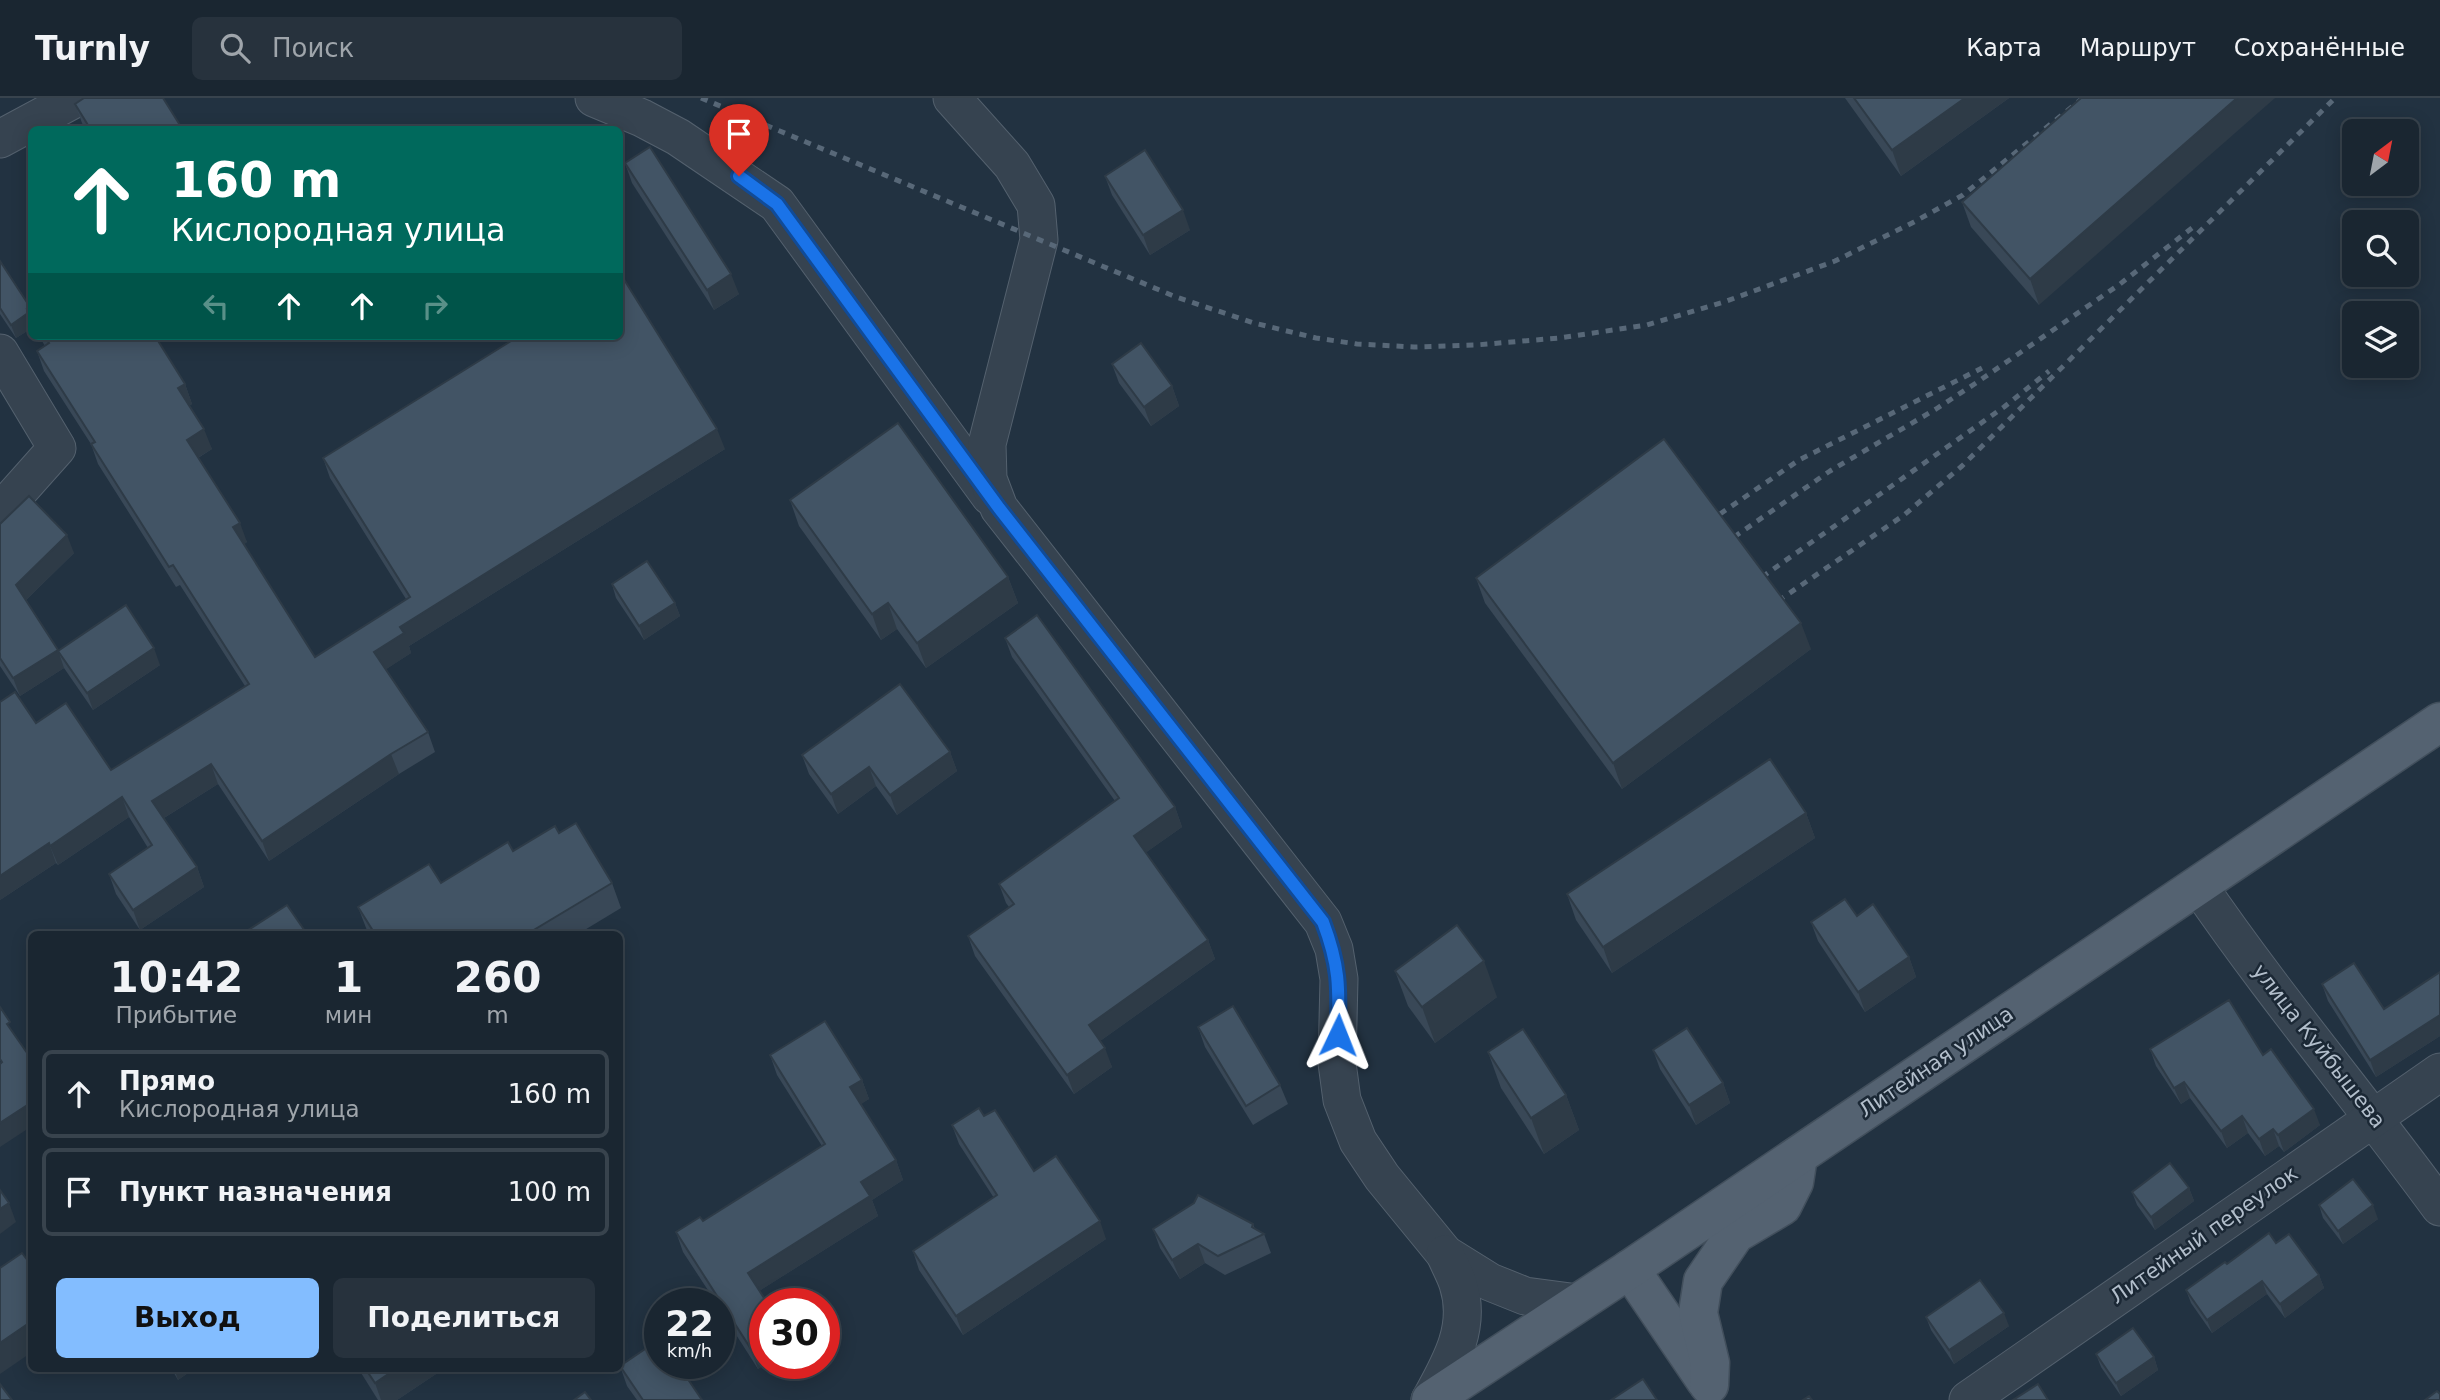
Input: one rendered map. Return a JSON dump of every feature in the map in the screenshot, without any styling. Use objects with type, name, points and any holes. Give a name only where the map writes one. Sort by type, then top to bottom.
[{"type":"main road","name":"Литейная улица","points":[[1430,1400],[1630,1269],[2440,722]]},
{"type":"main road","points":[[1714,1392],[1698,1313],[1703,1281],[1735,1234],[1782,1206],[1794,1182],[1798,1156]]},
{"type":"main road","points":[[1630,1269],[1714,1392]]},
{"type":"street","points":[[0,139],[76,98]]},
{"type":"street","points":[[594,98],[678,137],[777,204],[999,508],[1323,922],[1334,949],[1339,979],[1336,1063],[1342,1100],[1358,1141],[1382,1177],[1445,1254],[1459,1285],[1461,1335],[1451,1364],[1430,1400]]},
{"type":"street","points":[[952,98],[1012,164],[1036,205],[1039,240],[987,444],[988,479],[999,508]]},
{"type":"street","points":[[0,354],[58,448],[0,512]]},
{"type":"street","name":"улица Куйбышева","points":[[2198,885],[2234,937],[2374,1116],[2440,1208]]},
{"type":"street","name":"Литейный переулок","points":[[1968,1400],[2440,1072]]},
{"type":"street","points":[[1445,1254],[1490,1282],[1525,1296],[1578,1303]]},
{"type":"building","points":[[84,98],[163,98],[180,126],[89,126],[75,104]]},
{"type":"building","points":[[1854,98],[1965,98],[1892,150]]},
{"type":"building","points":[[2081,98],[2237,98],[2030,279],[1962,202]]},
{"type":"building","points":[[650,147],[731,274],[707,290],[625,163]]},
{"type":"building","points":[[1145,150],[1183,210],[1143,235],[1105,176]]},
{"type":"building","points":[[0,261],[28,304],[28,313],[11,325],[0,308]]},
{"type":"building","points":[[623,278],[717,429],[400,627],[404,633],[374,652],[428,732],[262,841],[211,764],[152,801],[197,867],[133,910],[109,874],[152,845],[122,797],[0,876],[0,702],[15,692],[36,723],[66,703],[111,770],[249,684],[173,565],[169,567],[91,444],[95,442],[37,351],[49,343],[47,340],[158,340],[185,384],[178,388],[204,429],[187,440],[240,523],[233,527],[315,657],[410,597],[323,458],[513,340],[623,340]]},
{"type":"building","points":[[1141,343],[1172,386],[1144,407],[1112,364]]},
{"type":"building","points":[[898,423],[1008,577],[917,643],[888,603],[872,614],[790,500]]},
{"type":"building","points":[[1664,439],[1801,623],[1613,763],[1476,578]]},
{"type":"building","points":[[29,496],[67,535],[16,585],[58,650],[13,678],[0,658],[0,524]]},
{"type":"building","points":[[647,561],[675,603],[639,626],[612,584]]},
{"type":"building","points":[[126,605],[154,648],[87,693],[58,651]]},
{"type":"building","points":[[1037,615],[1175,807],[1134,836],[1208,940],[1089,1025],[1105,1048],[1067,1075],[968,936],[1014,904],[999,884],[1119,798],[1005,638]]},
{"type":"building","points":[[900,684],[950,752],[890,795],[869,767],[831,794],[802,755]]},
{"type":"building","points":[[1770,759],[1806,813],[1603,947],[1567,894]]},
{"type":"building","points":[[576,823],[612,883],[532,931],[373,931],[358,907],[429,864],[441,883],[508,842],[513,851],[555,826],[559,833]]},
{"type":"building","points":[[1845,899],[1857,916],[1873,904],[1909,957],[1858,992],[1811,922]]},
{"type":"building","points":[[287,905],[305,931],[247,931]]},
{"type":"building","points":[[1457,925],[1484,961],[1422,1007],[1395,971]]},
{"type":"building","points":[[2354,963],[2384,1009],[2440,972],[2440,1015],[2370,1060],[2322,984]]},
{"type":"building","points":[[2229,1000],[2263,1055],[2271,1049],[2314,1109],[2278,1135],[2273,1129],[2259,1139],[2242,1116],[2221,1131],[2184,1082],[2174,1088],[2150,1049]]},
{"type":"building","points":[[1233,1006],[1280,1085],[1246,1106],[1198,1027]]},
{"type":"building","points":[[0,1007],[10,1022],[7,1024],[28,1054],[28,1105],[0,1123],[2,1062]]},
{"type":"building","points":[[825,1021],[862,1080],[850,1087],[896,1160],[861,1182],[870,1196],[748,1273],[758,1288],[749,1288],[749,1346],[735,1324],[735,1288],[712,1288],[676,1232],[700,1217],[703,1221],[825,1144],[770,1055]]},
{"type":"building","points":[[1687,1028],[1723,1083],[1689,1105],[1653,1050]]},
{"type":"building","points":[[1523,1029],[1566,1095],[1531,1118],[1488,1052]]},
{"type":"building","points":[[979,1108],[984,1116],[995,1110],[1034,1171],[1056,1156],[1100,1221],[956,1316],[913,1251],[997,1195],[952,1125]]},
{"type":"building","points":[[2170,1163],[2189,1188],[2151,1217],[2132,1192]]},
{"type":"building","points":[[2353,1179],[2373,1205],[2338,1231],[2319,1205]]},
{"type":"building","points":[[0,1190],[9,1203],[0,1209]]},
{"type":"building","points":[[1198,1195],[1253,1224],[1252,1227],[1264,1234],[1218,1256],[1198,1244],[1172,1260],[1153,1229],[1194,1203]]},
{"type":"building","points":[[2269,1233],[2276,1243],[2289,1234],[2319,1275],[2280,1304],[2262,1281],[2207,1320],[2186,1290]]},
{"type":"building","points":[[22,1253],[28,1261],[28,1324],[0,1343],[0,1268]]},
{"type":"building","points":[[1980,1280],[2004,1313],[1949,1350],[1926,1317]]},
{"type":"building","points":[[2133,1328],[2154,1357],[2116,1383],[2096,1354]]},
{"type":"building","points":[[644,1350],[644,1379],[688,1379],[702,1400],[643,1400],[623,1370],[623,1364]]},
{"type":"building","points":[[368,1372],[391,1372],[375,1383]]},
{"type":"building","points":[[1643,1379],[1657,1400],[1611,1400]]},
{"type":"building","points":[[0,1384],[12,1400],[0,1400]]},
{"type":"building","points":[[2038,1384],[2048,1400],[2013,1400]]},
{"type":"building","points":[[2437,1391],[2440,1400],[2425,1400]]},
{"type":"building","points":[[585,1392],[591,1400],[574,1400]]},
{"type":"railway","points":[[701,98],[1176,297],[1254,323],[1316,338],[1357,344],[1414,347],[1559,338],[1647,325],[1724,302],[1835,261],[1963,195],[2083,98]]},
{"type":"railway","points":[[1778,601],[1904,515],[1962,466],[2335,98]]},
{"type":"railway","points":[[1734,537],[1830,471],[1976,383],[2120,284],[2192,228]]},
{"type":"railway","points":[[1720,514],[1799,460],[1982,368]]},
{"type":"railway","points":[[1762,577],[2004,407],[2049,371]]},
{"type":"route","points":[[739,176],[777,204],[999,508],[1323,922],[1334,949],[1339,979],[1338,1035]]}]
